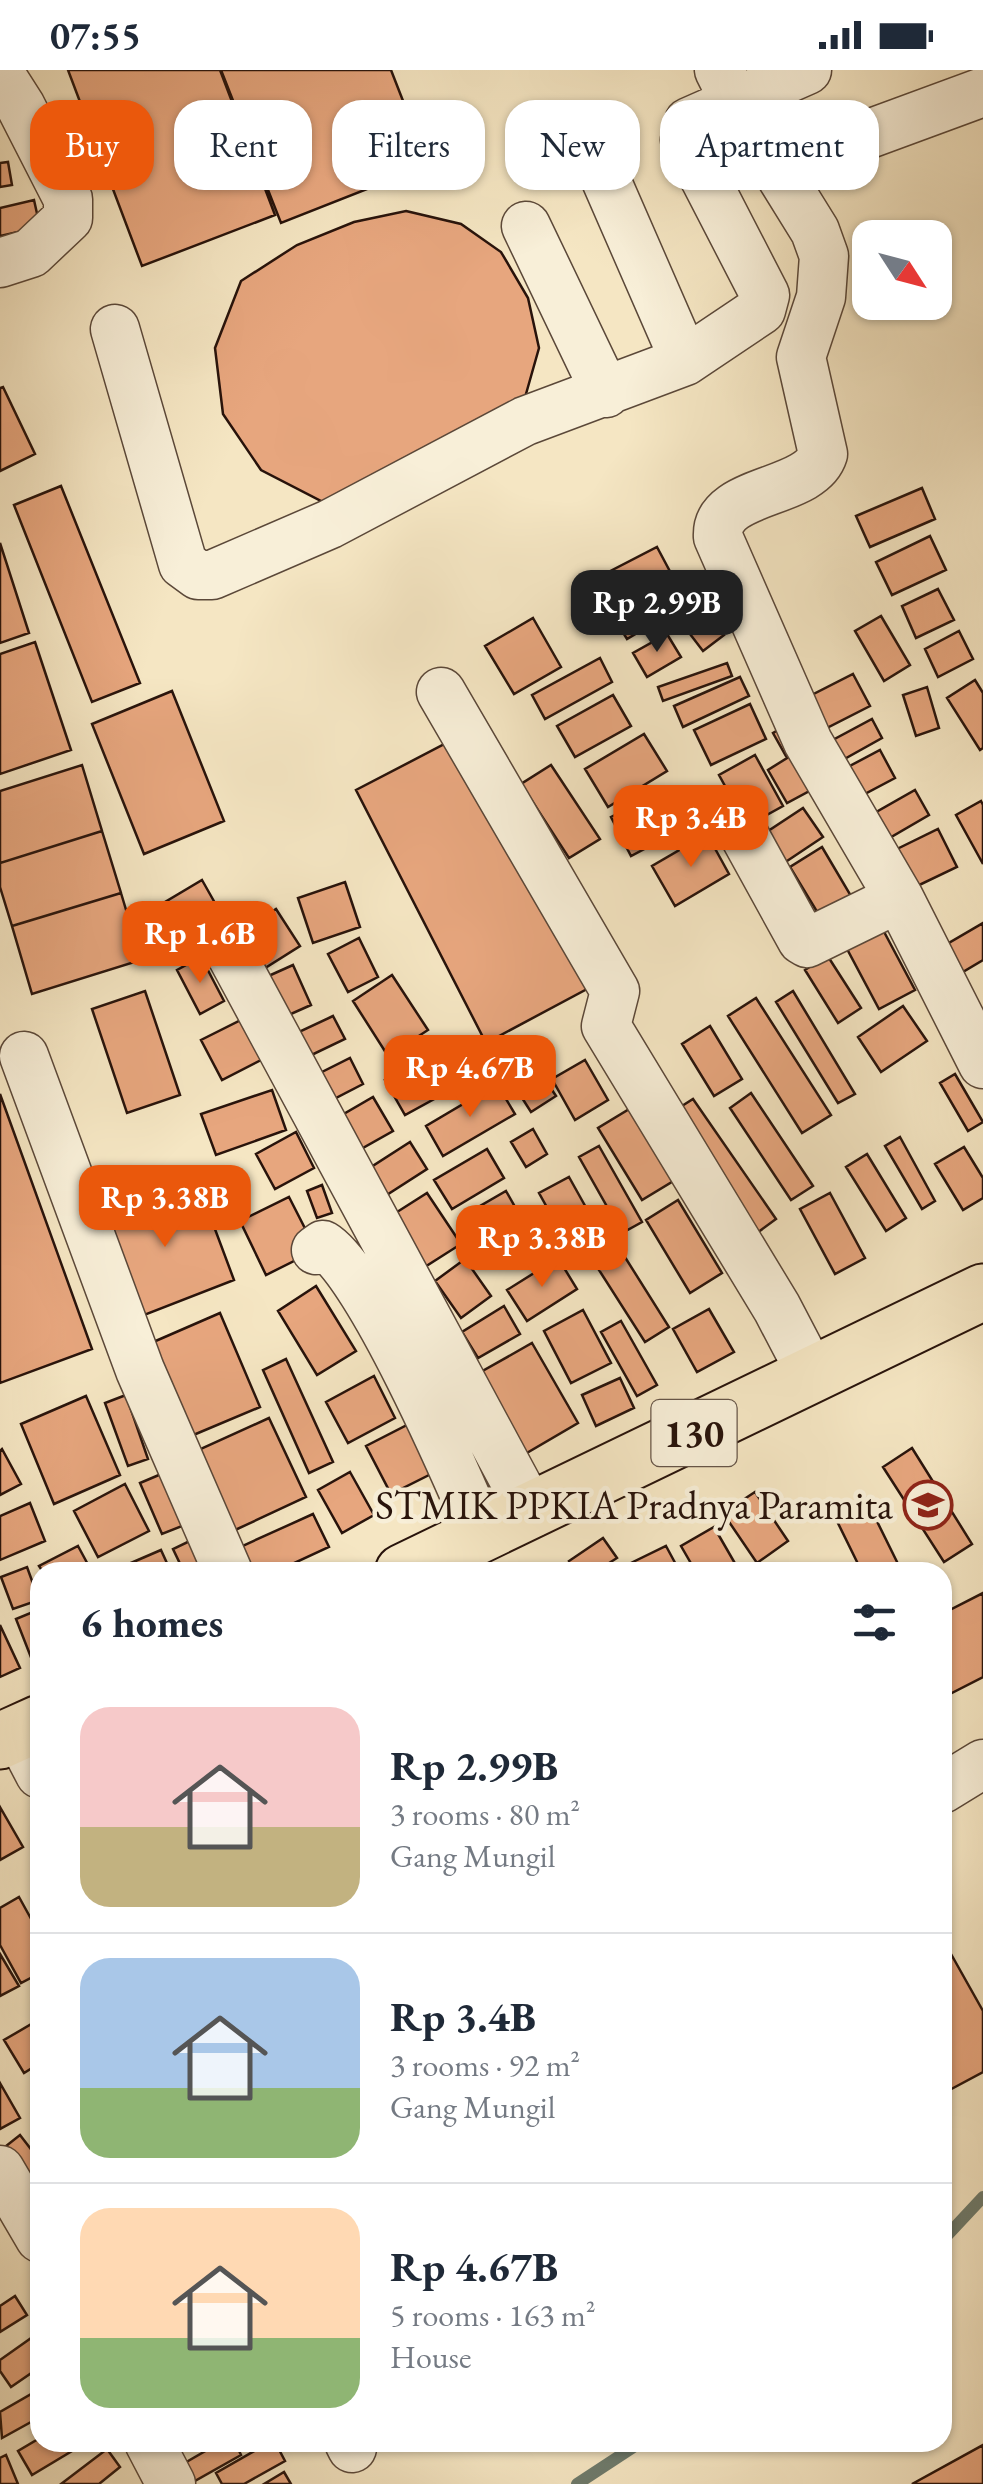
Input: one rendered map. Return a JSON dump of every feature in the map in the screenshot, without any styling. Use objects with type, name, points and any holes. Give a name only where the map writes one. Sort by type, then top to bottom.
[{"type":"main road","name":"130","points":[[425,1562],[983,1292]]},
{"type":"street","points":[[115,329],[183,564],[198,575],[212,576],[330,524],[525,421],[685,361],[757,314],[765,304],[765,294],[684,140],[689,122],[727,86],[807,70]]},
{"type":"street","points":[[0,74],[68,199],[68,218],[31,253],[0,263]]},
{"type":"street","points":[[727,86],[815,231],[824,256],[821,296],[801,357],[822,458],[816,467],[728,510],[720,521],[718,537],[808,742],[899,898],[983,1064]]},
{"type":"street","points":[[879,130],[983,92]]},
{"type":"street","points":[[610,190],[685,361]]},
{"type":"street","points":[[526,226],[606,392]]},
{"type":"street","points":[[440,692],[615,991],[606,1026],[776,1308],[812,1375]]},
{"type":"street","points":[[737,822],[807,943],[899,898]]},
{"type":"street","points":[[218,930],[532,1513]]},
{"type":"street","points":[[24,1056],[140,1370],[224,1562]]},
{"type":"street","points":[[316,1250],[323,1244],[335,1252],[365,1297],[442,1443],[480,1530]]},
{"type":"street","points":[[952,1783],[983,1764]]},
{"type":"street","points":[[0,2170],[30,2221]]},
{"type":"street","points":[[154,2452],[172,2484]]},
{"type":"building","points":[[68,70],[220,70],[231,100],[174,100],[174,190],[266,190],[275,215],[142,266],[113,190],[154,190],[154,100],[79,100]]},
{"type":"building","points":[[221,70],[391,70],[403,100],[332,100],[332,190],[365,190],[281,223],[268,190],[312,190],[312,100],[233,100]]},
{"type":"building","points":[[8,162],[12,185],[0,187],[0,163]]},
{"type":"building","points":[[34,200],[40,227],[0,236],[0,208]]},
{"type":"building","points":[[406,211],[461,224],[501,252],[528,298],[539,348],[524,401],[327,504],[261,470],[223,414],[215,348],[241,281],[297,245],[354,222]]},
{"type":"building","points":[[3,387],[35,454],[0,471],[0,388]]},
{"type":"building","points":[[61,486],[140,683],[92,702],[14,505]]},
{"type":"building","points":[[922,488],[935,519],[870,547],[856,516]]},
{"type":"building","points":[[930,536],[946,570],[892,595],[876,562]]},
{"type":"building","points":[[0,543],[29,633],[0,643]]},
{"type":"building","points":[[657,547],[674,579],[609,613],[593,580]]},
{"type":"building","points":[[688,584],[696,598],[627,639],[619,626]]},
{"type":"building","points":[[938,589],[954,620],[916,638],[902,606]]},
{"type":"building","points":[[881,616],[910,665],[884,681],[855,631]]},
{"type":"building","points":[[533,618],[561,667],[514,694],[485,646]]},
{"type":"building","points":[[710,618],[724,635],[703,651],[690,634]]},
{"type":"building","points":[[959,631],[973,659],[938,677],[925,649]]},
{"type":"building","points":[[667,634],[681,657],[647,677],[633,653]]},
{"type":"building","points":[[35,642],[71,750],[0,774],[0,654]]},
{"type":"building","points":[[600,658],[612,682],[545,719],[532,695]]},
{"type":"building","points":[[727,663],[732,676],[663,701],[658,687]]},
{"type":"building","points":[[853,674],[870,706],[811,736],[794,704]]},
{"type":"building","points":[[740,677],[749,696],[683,727],[674,706]]},
{"type":"building","points":[[975,680],[983,693],[980,750],[947,698]]},
{"type":"building","points":[[927,687],[939,728],[916,736],[903,695]]},
{"type":"building","points":[[172,691],[224,821],[144,854],[92,724]]},
{"type":"building","points":[[613,695],[631,726],[575,757],[557,726]]},
{"type":"building","points":[[750,704],[766,739],[711,765],[694,730]]},
{"type":"building","points":[[872,719],[882,738],[839,762],[829,742]]},
{"type":"building","points":[[794,721],[828,781],[787,803],[768,770],[787,758],[773,733]]},
{"type":"building","points":[[644,734],[667,771],[608,807],[585,769]]},
{"type":"building","points":[[456,738],[587,989],[486,1043],[356,790]]},
{"type":"building","points":[[880,750],[895,778],[859,797],[844,769]]},
{"type":"building","points":[[755,755],[783,806],[747,826],[719,775]]},
{"type":"building","points":[[82,765],[102,831],[0,863],[0,791]]},
{"type":"building","points":[[551,765],[600,839],[569,858],[521,784]]},
{"type":"building","points":[[915,790],[929,815],[886,840],[871,815]]},
{"type":"building","points":[[660,792],[680,830],[631,856],[611,817]]},
{"type":"building","points":[[981,801],[983,805],[983,864],[956,815]]},
{"type":"building","points":[[803,808],[823,837],[772,871],[753,841]]},
{"type":"building","points":[[938,829],[957,867],[913,888],[895,850]]},
{"type":"building","points":[[102,831],[121,893],[12,926],[0,887],[0,863]]},
{"type":"building","points":[[707,834],[729,874],[675,906],[652,866]]},
{"type":"building","points":[[822,847],[851,896],[819,915],[790,867]]},
{"type":"building","points":[[202,880],[224,919],[172,949],[150,911]]},
{"type":"building","points":[[345,882],[360,927],[313,943],[298,898]]},
{"type":"building","points":[[121,893],[141,960],[32,994],[12,926]]},
{"type":"building","points":[[276,909],[300,946],[262,970],[239,933]]},
{"type":"building","points":[[983,923],[983,960],[946,982],[930,954]]},
{"type":"building","points":[[882,928],[915,990],[879,1009],[846,947]]},
{"type":"building","points":[[359,938],[378,977],[348,992],[328,954]]},
{"type":"building","points":[[827,955],[861,1008],[838,1023],[805,970]]},
{"type":"building","points":[[201,957],[224,1001],[200,1014],[177,970]]},
{"type":"building","points":[[293,965],[311,1005],[282,1018],[264,978]]},
{"type":"building","points":[[392,975],[428,1030],[388,1056],[353,1001]]},
{"type":"building","points":[[145,991],[180,1095],[127,1113],[92,1009]]},
{"type":"building","points":[[793,991],[855,1094],[838,1103],[776,1002]]},
{"type":"building","points":[[756,998],[831,1115],[802,1133],[728,1016]]},
{"type":"building","points":[[903,1006],[927,1041],[881,1072],[858,1037]]},
{"type":"building","points":[[333,1016],[345,1039],[299,1061],[288,1037]]},
{"type":"building","points":[[243,1019],[263,1059],[222,1080],[201,1040]]},
{"type":"building","points":[[710,1026],[742,1079],[714,1096],[682,1044]]},
{"type":"building","points":[[436,1051],[456,1087],[405,1115],[385,1080]]},
{"type":"building","points":[[350,1058],[363,1084],[330,1101],[316,1075]]},
{"type":"building","points":[[532,1060],[556,1096],[531,1112],[508,1076]]},
{"type":"building","points":[[585,1060],[608,1100],[575,1120],[552,1079]]},
{"type":"building","points":[[955,1074],[983,1122],[968,1131],[940,1083]]},
{"type":"building","points":[[497,1084],[515,1114],[443,1156],[426,1126]]},
{"type":"building","points":[[272,1090],[286,1130],[216,1155],[201,1114]]},
{"type":"building","points":[[751,1093],[813,1186],[791,1200],[730,1108]]},
{"type":"building","points":[[0,1094],[92,1349],[0,1383]]},
{"type":"building","points":[[373,1097],[393,1131],[361,1149],[342,1115]]},
{"type":"building","points":[[693,1099],[776,1219],[757,1233],[674,1111]]},
{"type":"building","points":[[631,1108],[675,1180],[642,1200],[598,1128]]},
{"type":"building","points":[[533,1129],[547,1154],[526,1167],[511,1142]]},
{"type":"building","points":[[296,1132],[314,1168],[275,1189],[256,1154]]},
{"type":"building","points":[[900,1137],[935,1201],[922,1209],[885,1146]]},
{"type":"building","points":[[410,1142],[427,1169],[382,1198],[365,1171]]},
{"type":"building","points":[[599,1146],[642,1222],[622,1233],[579,1157]]},
{"type":"building","points":[[964,1147],[983,1178],[983,1198],[963,1210],[935,1164]]},
{"type":"building","points":[[487,1149],[504,1178],[452,1209],[434,1180]]},
{"type":"building","points":[[867,1154],[906,1218],[886,1231],[846,1167]]},
{"type":"building","points":[[569,1177],[603,1238],[573,1254],[539,1193]]},
{"type":"building","points":[[197,1181],[234,1280],[134,1319],[96,1220]]},
{"type":"building","points":[[322,1185],[332,1213],[317,1218],[307,1191]]},
{"type":"building","points":[[506,1191],[527,1228],[489,1250],[468,1213]]},
{"type":"building","points":[[427,1193],[461,1244],[420,1270],[386,1219]]},
{"type":"building","points":[[830,1193],[865,1258],[835,1274],[800,1209]]},
{"type":"building","points":[[289,1197],[316,1250],[266,1275],[240,1221]]},
{"type":"building","points":[[678,1200],[722,1273],[690,1293],[646,1220]]},
{"type":"building","points":[[623,1254],[669,1327],[645,1342],[599,1270]]},
{"type":"building","points":[[558,1258],[577,1289],[527,1321],[507,1290]]},
{"type":"building","points":[[465,1259],[491,1296],[461,1318],[435,1281]]},
{"type":"building","points":[[316,1286],[356,1351],[317,1375],[278,1311]]},
{"type":"building","points":[[504,1306],[520,1334],[478,1358],[462,1332]]},
{"type":"building","points":[[709,1309],[734,1352],[697,1372],[673,1329]]},
{"type":"building","points":[[583,1310],[611,1363],[571,1383],[544,1331]]},
{"type":"building","points":[[220,1313],[260,1407],[191,1436],[151,1343]]},
{"type":"building","points":[[621,1321],[657,1385],[637,1396],[601,1332]]},
{"type":"building","points":[[532,1343],[578,1423],[525,1454],[479,1373]]},
{"type":"building","points":[[286,1359],[333,1462],[309,1473],[263,1370]]},
{"type":"building","points":[[374,1376],[395,1418],[348,1443],[326,1402]]},
{"type":"building","points":[[620,1378],[634,1408],[596,1426],[582,1395]]},
{"type":"building","points":[[126,1395],[148,1459],[128,1466],[105,1403]]},
{"type":"building","points":[[86,1396],[120,1475],[54,1504],[21,1424]]},
{"type":"building","points":[[269,1418],[306,1497],[233,1531],[196,1451]]},
{"type":"building","points":[[411,1423],[435,1472],[391,1494],[366,1446]]},
{"type":"building","name":"STMIK PPKIA Pradnya Paramita","points":[[912,1448],[972,1544],[944,1562],[883,1467]]},
{"type":"building","points":[[0,1451],[21,1484],[0,1495]]},
{"type":"building","points":[[166,1472],[187,1524],[162,1534],[140,1483]]},
{"type":"building","points":[[350,1472],[374,1515],[342,1533],[318,1490]]},
{"type":"building","points":[[125,1484],[149,1531],[98,1557],[74,1511]]},
{"type":"building","points":[[755,1492],[788,1541],[756,1562],[723,1513]]},
{"type":"building","points":[[865,1497],[897,1562],[857,1562],[833,1513]]},
{"type":"building","points":[[30,1503],[45,1541],[0,1560],[0,1516]]},
{"type":"building","points":[[313,1514],[329,1547],[297,1562],[244,1562],[238,1548]]},
{"type":"building","points":[[714,1527],[734,1562],[690,1562],[681,1546]]},
{"type":"building","points":[[196,1538],[207,1562],[179,1562],[173,1549]]},
{"type":"building","points":[[603,1538],[617,1558],[611,1562],[569,1561]]},
{"type":"building","points":[[78,1546],[87,1562],[47,1562]]},
{"type":"building","points":[[666,1546],[675,1562],[633,1562]]},
{"type":"building","points":[[161,1550],[166,1562],[133,1562]]},
{"type":"building","points":[[27,1567],[30,1603],[13,1609],[1,1577]]},
{"type":"building","points":[[983,1593],[983,1677],[952,1693],[952,1609]]},
{"type":"building","points":[[30,1613],[30,1655],[16,1619]]},
{"type":"building","points":[[0,1625],[20,1668],[0,1677]]},
{"type":"building","points":[[0,1807],[23,1847],[0,1860]]},
{"type":"building","points":[[19,1897],[30,1917],[30,1978],[21,1983],[0,1945],[0,1908]]},
{"type":"building","points":[[0,1954],[19,1986],[0,1996]]},
{"type":"building","points":[[952,1956],[983,2011],[983,2072],[952,2089]]},
{"type":"building","points":[[30,2025],[30,2069],[24,2073],[4,2040]]},
{"type":"building","points":[[0,2083],[20,2118],[0,2129]]},
{"type":"building","points":[[20,2135],[30,2148],[30,2188],[1,2150]]},
{"type":"building","points":[[15,2296],[27,2315],[0,2332],[0,2306]]},
{"type":"building","points":[[30,2339],[30,2374],[11,2387],[0,2371],[0,2360]]},
{"type":"building","points":[[30,2395],[30,2423],[2,2438],[0,2412]]},
{"type":"building","points":[[30,2444],[30,2452],[70,2452],[32,2475],[18,2451]]},
{"type":"building","points":[[983,2445],[983,2484],[912,2484]]},
{"type":"building","points":[[103,2452],[109,2452],[120,2467],[99,2484],[61,2484]]},
{"type":"building","points":[[204,2452],[241,2455],[193,2482],[183,2464]]},
{"type":"building","points":[[253,2452],[280,2452],[285,2461],[244,2484],[222,2484],[216,2473]]},
{"type":"building","points":[[6,2455],[18,2484],[0,2484],[0,2458]]},
{"type":"building","points":[[284,2472],[291,2484],[264,2484]]},
{"type":"waterway","points":[[952,2230],[983,2197]]},
{"type":"waterway","points":[[577,2484],[626,2452]]},
{"type":"place","name":"STMIK PPKIA Pradnya Paramita","points":[[928,1505]]}]
